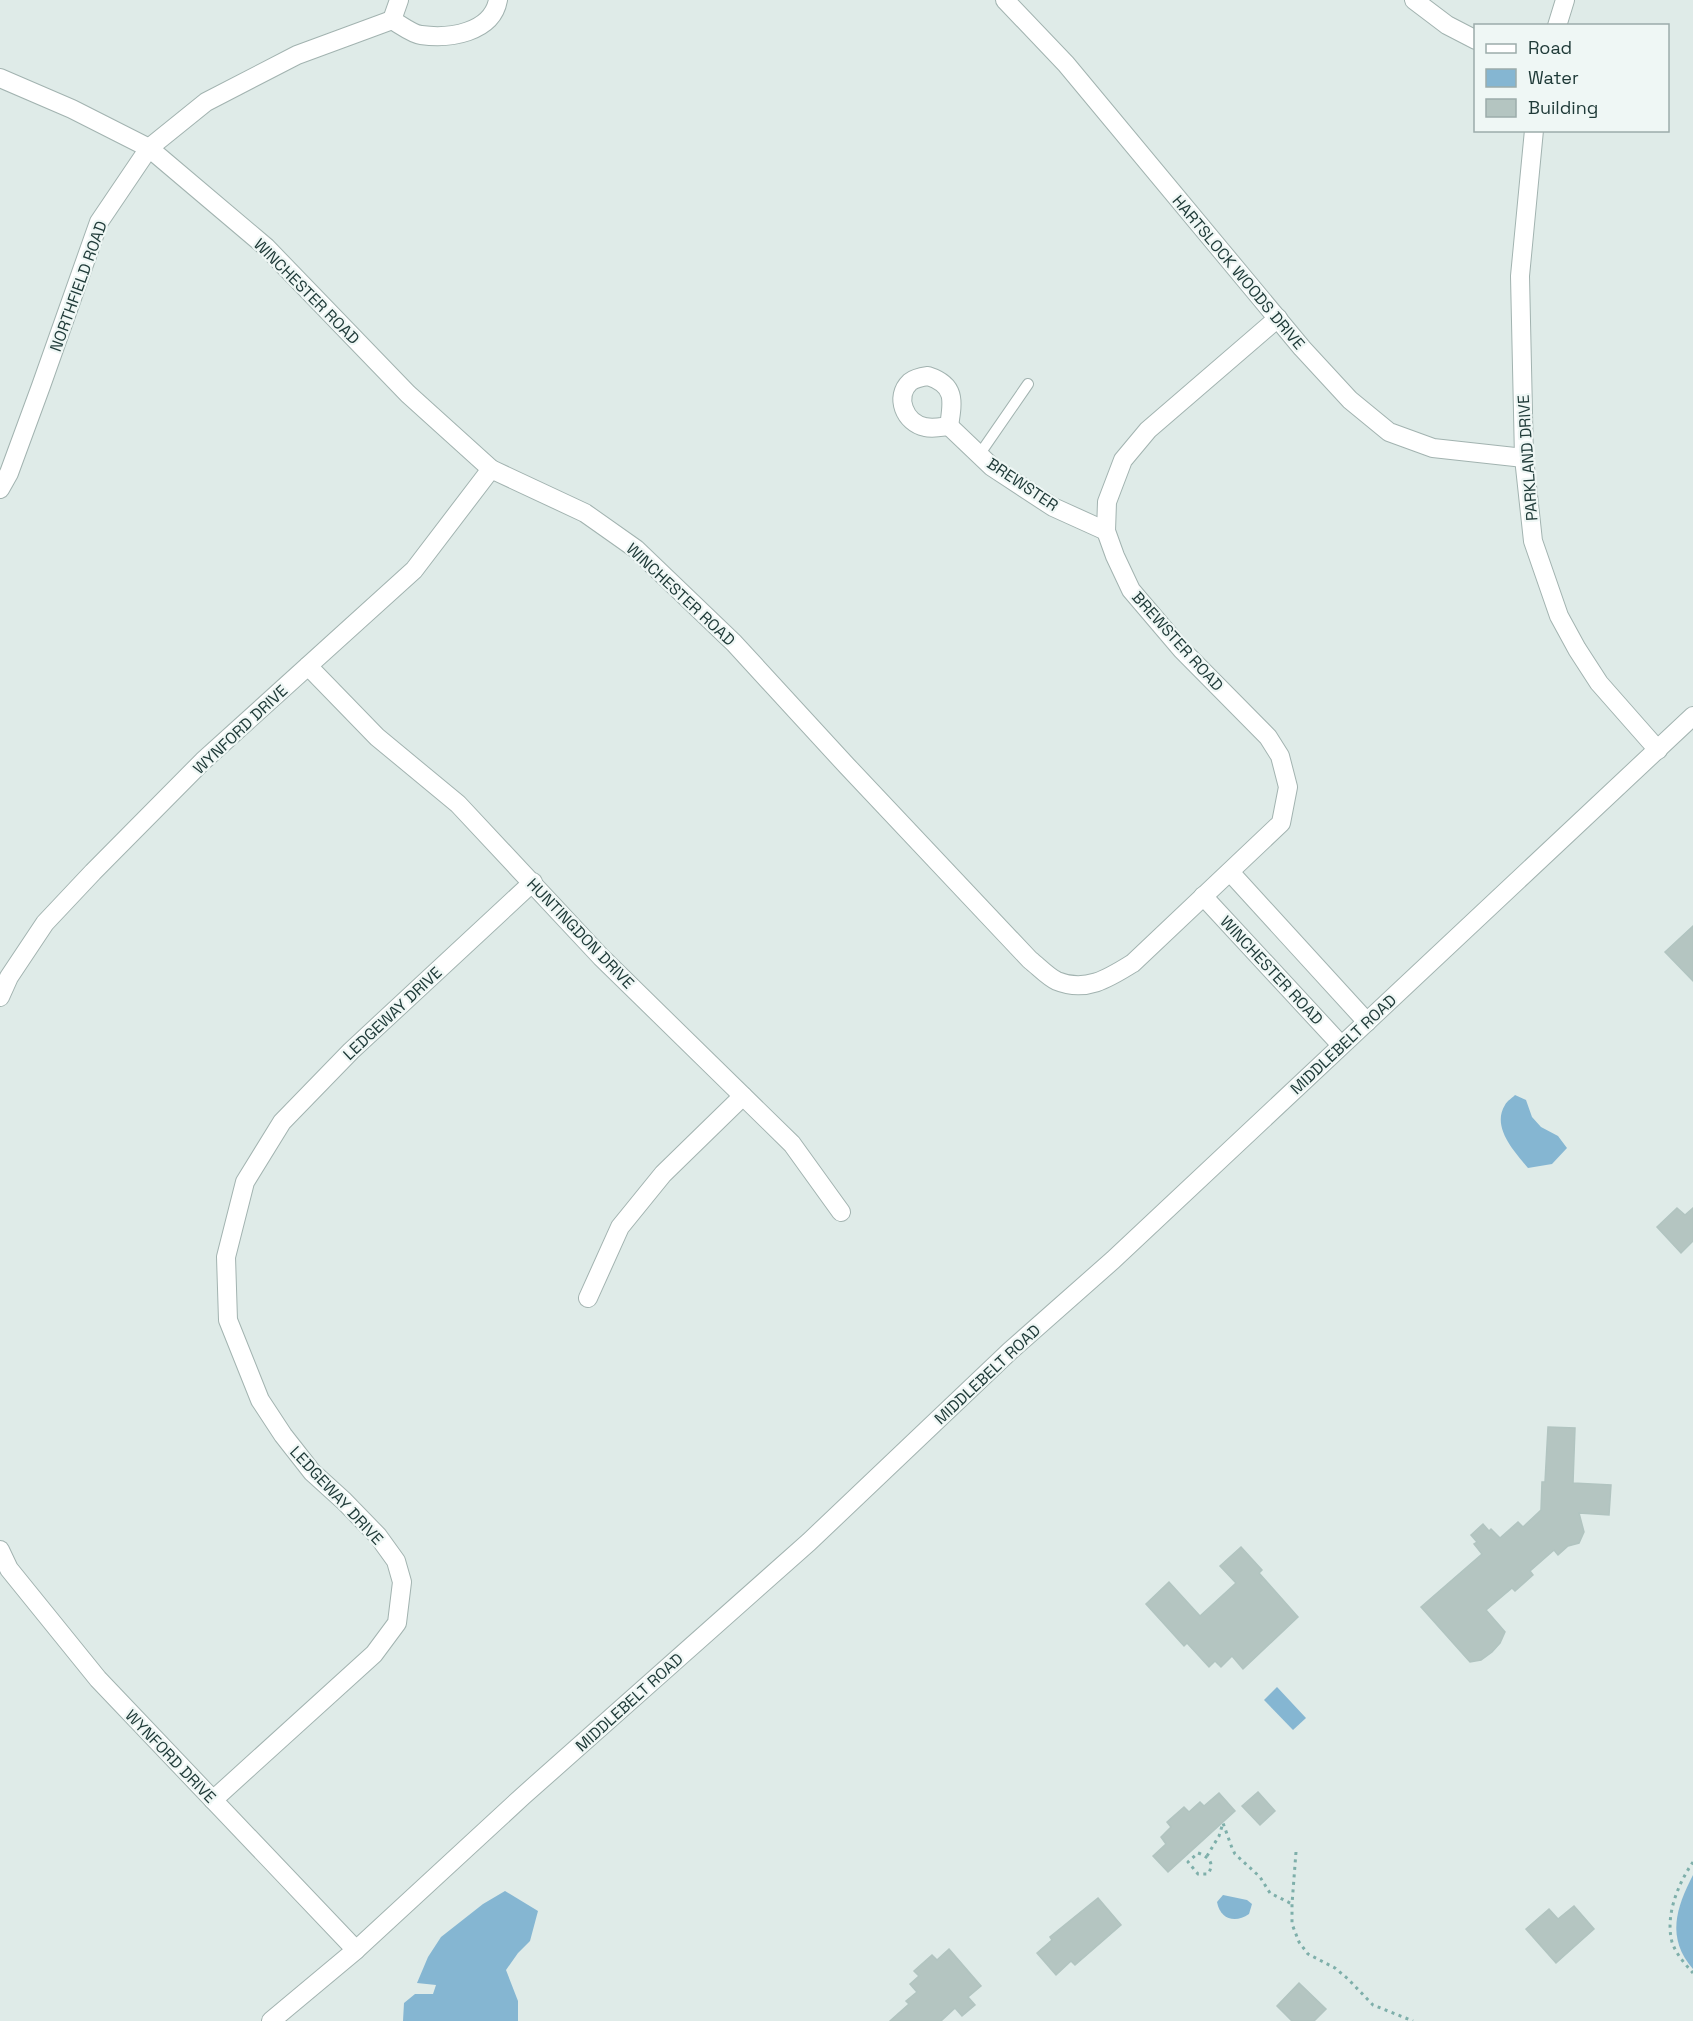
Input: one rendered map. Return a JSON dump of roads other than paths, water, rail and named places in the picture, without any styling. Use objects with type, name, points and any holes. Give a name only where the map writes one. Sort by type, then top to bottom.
[{"type":"street","points":[[399,0],[392,20],[420,35],[462,34],[488,21],[498,0]]},
{"type":"street","name":"HARTSLOCK WOODS DRIVE","points":[[1005,0],[1066,64],[1302,348],[1350,400],[1389,432],[1433,448],[1524,458]]},
{"type":"street","points":[[1414,0],[1447,25],[1474,39]]},
{"type":"street","points":[[1558,24],[1565,0]]},
{"type":"street","name":"NORTHFIELD ROAD","points":[[0,489],[9,472],[46,375],[99,222],[149,148],[206,102],[297,55],[392,20]]},
{"type":"street","name":"WINCHESTER ROAD","points":[[0,78],[72,109],[149,148],[266,247],[408,394],[491,470],[585,513],[636,549],[734,643],[1030,960],[1056,981],[1083,986],[1106,980],[1133,963],[1224,878]]},
{"type":"street","name":"PARKLAND DRIVE","points":[[1534,132],[1520,276],[1524,458],[1533,541],[1559,616],[1576,649],[1599,683],[1658,750]]},
{"type":"street","name":"BREWSTER ROAD","points":[[1224,878],[1281,823],[1288,787],[1280,756],[1268,737],[1182,650],[1131,590],[1106,531],[1107,502],[1124,460],[1148,429],[1278,318]]},
{"type":"street","name":"BREWSTER","points":[[949,426],[992,467],[1053,507],[1106,531]]},
{"type":"street","name":"WYNFORD DRIVE","points":[[0,997],[9,977],[45,923],[203,761],[414,570],[491,470]]},
{"type":"street","name":"HUNTINGDON DRIVE","points":[[308,666],[377,737],[458,804],[602,957],[792,1144],[841,1212]]},
{"type":"street","name":"MIDDLEBELT ROAD","points":[[271,2021],[356,1950],[524,1796],[809,1542],[1010,1350],[1113,1260],[1693,716]]},
{"type":"street","points":[[1224,878],[1367,1022]]},
{"type":"street","name":"LEDGEWAY DRIVE","points":[[213,1800],[374,1654],[397,1623],[402,1582],[396,1561],[378,1536],[312,1472],[283,1435],[260,1400],[228,1320],[226,1257],[245,1182],[282,1122],[351,1051],[533,882]]},
{"type":"street","name":"WINCHESTER ROAD","points":[[1203,896],[1341,1045]]},
{"type":"street","points":[[588,1298],[620,1227],[663,1174],[743,1096]]},
{"type":"street","name":"WYNFORD DRIVE","points":[[0,1550],[9,1569],[98,1679],[356,1950]]},
{"type":"lane","points":[[979,455],[1028,384]]},
{"type":"water","points":[[1515,1095],[1526,1100],[1532,1117],[1541,1127],[1558,1136],[1567,1148],[1552,1164],[1528,1168],[1506,1139],[1501,1113]]},
{"type":"water","points":[[1277,1687],[1306,1718],[1293,1730],[1264,1700]]},
{"type":"water","points":[[1693,1875],[1693,1969],[1679,1946],[1676,1923],[1682,1899]]},
{"type":"water","points":[[505,1891],[538,1911],[530,1941],[506,1970],[518,2001],[518,2021],[403,2021],[404,2003],[415,1994],[433,1994],[436,1985],[417,1983],[428,1957],[441,1937],[483,1904]]},
{"type":"water","points":[[1223,1895],[1247,1900],[1252,1904],[1249,1914],[1239,1919],[1225,1916],[1217,1902]]}]
